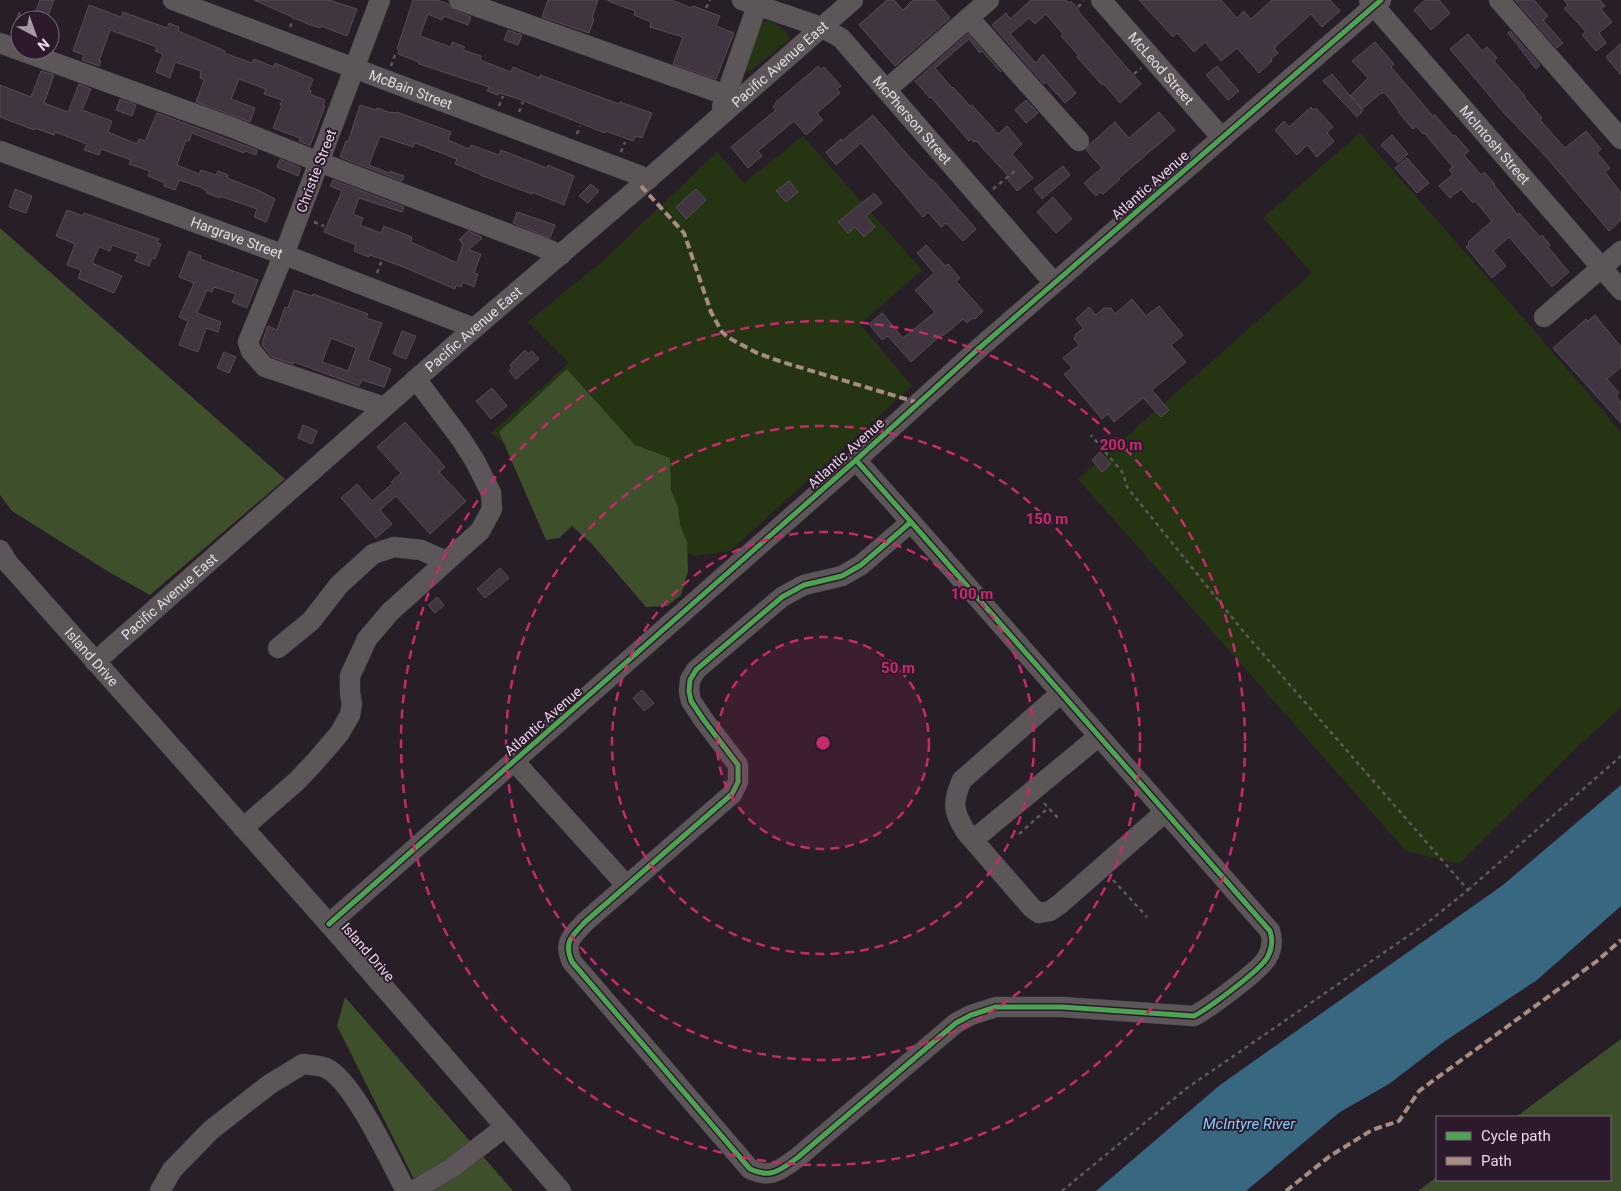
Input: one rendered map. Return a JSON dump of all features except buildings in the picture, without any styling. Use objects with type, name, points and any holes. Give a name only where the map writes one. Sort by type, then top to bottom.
[{"type":"street","name":"McBain Street","points":[[173,0],[649,179]]},
{"type":"street","name":"Christie Street","points":[[380,0],[284,256],[248,342],[251,352],[265,367],[384,408]]},
{"type":"street","points":[[459,0],[726,95]]},
{"type":"street","name":"Pacific Avenue East","points":[[95,662],[474,328],[649,179],[852,0]]},
{"type":"street","points":[[886,90],[989,0]]},
{"type":"street","name":"McLeod Street","points":[[1092,0],[1222,138]]},
{"type":"street","points":[[1500,0],[1621,139]]},
{"type":"street","points":[[718,118],[752,2]]},
{"type":"street","name":"McPherson Street","points":[[752,2],[822,27],[841,38],[1054,283]]},
{"type":"street","name":"Atlantic Avenue","points":[[329,924],[856,460],[930,391],[1222,138],[1375,2]]},
{"type":"street","name":"McIntosh Street","points":[[1375,2],[1621,290]]},
{"type":"street","points":[[969,18],[1079,141]]},
{"type":"street","points":[[0,43],[231,127],[561,255]]},
{"type":"street","name":"Hargrave Street","points":[[0,151],[474,328]]},
{"type":"street","points":[[1544,317],[1621,251]]},
{"type":"street","points":[[243,828],[302,775],[339,734],[350,715],[352,704],[350,676],[367,639],[390,612],[480,531],[492,509],[491,493],[475,461],[416,379]]},
{"type":"street","points":[[856,460],[911,522],[1270,931],[1271,948],[1266,959],[1205,1010],[1194,1016],[1052,1007],[996,1007],[970,1015],[956,1023],[797,1158],[778,1172],[758,1173],[750,1169],[572,962],[567,947],[571,937],[585,922],[732,794],[738,782],[738,765],[703,719],[692,701],[689,691],[690,680],[696,670],[782,597],[804,585],[842,576],[862,566],[911,522]]},
{"type":"street","points":[[278,648],[311,621],[339,584],[373,554],[394,547],[421,550],[446,561]]},
{"type":"street","name":"Island Drive","points":[[0,550],[8,563],[329,924],[561,1191]]},
{"type":"street","points":[[1061,693],[962,780],[954,806],[958,818],[973,840],[1032,908],[1039,913],[1050,911],[1060,904],[1165,812]]},
{"type":"street","points":[[973,840],[1099,736]]},
{"type":"street","points":[[514,761],[627,886]]},
{"type":"street","points":[[160,1191],[172,1170],[210,1130],[270,1084],[303,1064],[326,1068],[342,1080],[355,1097],[406,1191]]},
{"type":"street","points":[[413,1191],[454,1167],[505,1126]]},
{"type":"path","points":[[706,8],[710,0]]},
{"type":"path","points":[[1078,6],[1092,0]]},
{"type":"path","points":[[288,30],[293,19]]},
{"type":"path","points":[[390,68],[395,55]]},
{"type":"path","points":[[498,108],[503,96]]},
{"type":"path","points":[[518,116],[523,102]]},
{"type":"path","points":[[576,137],[580,126]]},
{"type":"path","points":[[621,153],[625,142]]},
{"type":"path","points":[[992,191],[1015,171]]},
{"type":"path","points":[[313,221],[324,226]]},
{"type":"path","points":[[376,275],[382,260]]},
{"type":"path","points":[[1091,436],[1123,473],[1127,487],[1243,631],[1468,890]]},
{"type":"path","points":[[1062,1191],[1187,1088],[1427,923],[1468,890],[1621,756]]},
{"type":"path","points":[[1033,791],[1058,818]]},
{"type":"path","points":[[1019,834],[1048,808]]},
{"type":"path","points":[[1102,867],[1147,917]]},
{"type":"green space","points":[[765,21],[775,24],[784,30],[789,35],[788,41],[747,73],[745,71],[759,24]]},
{"type":"green space","points":[[1360,133],[1621,432],[1621,707],[1571,753],[1459,864],[1406,851],[1078,479],[1312,273],[1263,218]]},
{"type":"green space","points":[[803,136],[922,270],[860,324],[912,386],[730,551],[695,556],[645,537],[541,474],[491,433],[569,363],[528,322],[605,259],[717,152],[744,183]]},
{"type":"green space","points":[[0,228],[285,479],[150,595],[109,572],[12,511],[0,495]]},
{"type":"green space","points":[[567,369],[635,445],[670,458],[671,490],[678,507],[680,525],[687,542],[688,571],[681,595],[667,606],[646,607],[592,544],[572,526],[559,538],[546,540],[499,432]]},
{"type":"green space","points":[[345,997],[513,1191],[420,1191],[337,1026]]},
{"type":"green space","points":[[1621,1039],[1621,1191],[1418,1191],[1436,1178],[1436,1181],[1611,1181],[1611,1116],[1517,1116]]},
{"type":"water","name":"McIntyre River","points":[[1621,785],[1621,906],[1537,980],[1445,1041],[1389,1084],[1340,1112],[1246,1191],[1096,1191],[1220,1085],[1503,885]]},
{"type":"marked path","points":[[641,186],[684,233],[711,312],[722,332],[729,338],[757,353],[782,362],[919,403]]},
{"type":"marked path","points":[[1286,1191],[1330,1156],[1372,1130],[1399,1121],[1419,1091],[1597,961],[1621,940]]},
{"type":"cycle path","points":[[329,924],[856,460],[977,350],[1381,0]]},
{"type":"cycle path","points":[[856,460],[911,522],[1270,931],[1272,944],[1267,958],[1262,964],[1222,998],[1194,1016],[1062,1007],[996,1007],[971,1015],[956,1023],[797,1158],[775,1172],[757,1172],[750,1169],[572,962],[569,955],[569,944],[570,940],[585,922],[732,794],[738,782],[738,765],[691,701],[689,691],[690,680],[696,670],[782,597],[804,585],[842,576],[861,565],[911,522]]}]
